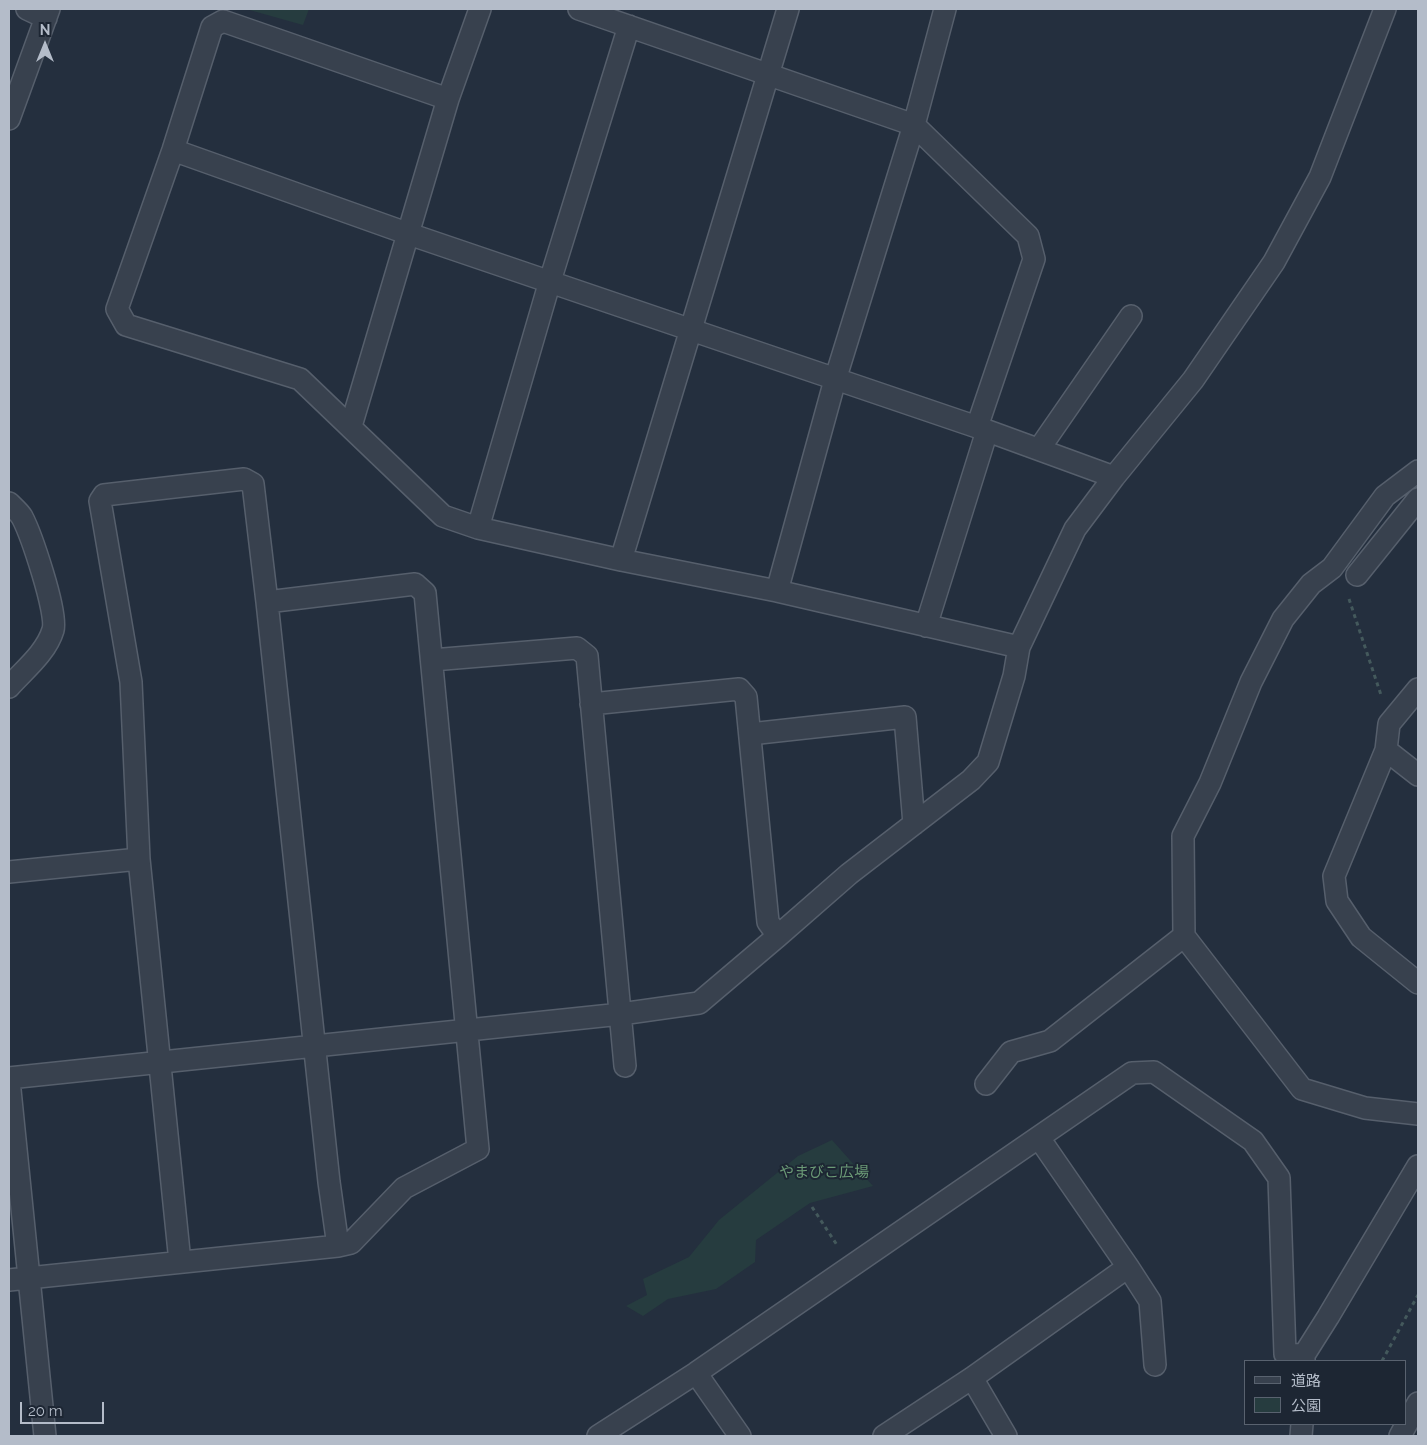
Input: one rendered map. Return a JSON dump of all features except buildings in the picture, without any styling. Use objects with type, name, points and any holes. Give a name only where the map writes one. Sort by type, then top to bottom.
[{"type":"street","points":[[9,119],[48,13],[27,9]]},
{"type":"street","points":[[351,426],[448,99],[480,9]]},
{"type":"street","points":[[580,9],[914,125],[1028,236],[1034,259],[982,429],[926,626]]},
{"type":"street","points":[[621,560],[788,9]]},
{"type":"street","points":[[777,591],[835,380],[914,125],[945,9]]},
{"type":"street","points":[[45,1436],[19,1279],[9,1079],[621,1014],[698,1004],[849,874],[971,780],[988,762],[1014,676],[1019,648],[1075,529],[1114,477],[1193,380],[1274,262],[1320,177],[1385,9]]},
{"type":"street","points":[[448,99],[223,21],[212,26],[173,150],[117,309],[126,325],[300,379],[443,516],[478,528],[621,560],[777,591],[1019,648]]},
{"type":"street","points":[[478,528],[550,281],[629,26]]},
{"type":"street","points":[[173,150],[409,234],[982,429],[1114,477]]},
{"type":"street","points":[[1039,449],[1131,316]]},
{"type":"street","points":[[1418,471],[1385,496],[1332,568],[1311,584],[1283,619],[1251,682],[1210,783],[1183,836],[1184,936],[1302,1089],[1365,1108],[1418,1114]]},
{"type":"street","points":[[180,1262],[139,859],[130,682],[100,502],[104,495],[244,479],[253,484],[338,1246]]},
{"type":"street","points":[[1357,575],[1418,499]]},
{"type":"street","points":[[9,503],[21,516],[34,546],[51,606],[54,628],[46,647],[9,687]]},
{"type":"street","points":[[19,1279],[338,1246],[351,1243],[404,1188],[478,1149],[425,593],[415,584],[267,602]]},
{"type":"street","points":[[432,660],[577,648],[587,656],[625,1066]]},
{"type":"street","points":[[1418,689],[1388,724],[1386,750],[1334,876],[1337,901],[1361,937],[1418,983]]},
{"type":"street","points":[[592,704],[739,690],[746,697],[768,922],[778,936]]},
{"type":"street","points":[[750,734],[905,718],[914,824]]},
{"type":"street","points":[[1386,750],[1418,776]]},
{"type":"street","points":[[9,872],[139,859]]},
{"type":"street","points":[[986,1084],[1011,1052],[1050,1041],[1184,936]]},
{"type":"street","points":[[598,1436],[851,1267],[1132,1073],[1154,1072],[1253,1141],[1279,1178],[1285,1354],[1304,1358],[1418,1166]]},
{"type":"street","points":[[1039,1138],[1150,1301],[1156,1365]]},
{"type":"street","points":[[884,1436],[972,1378],[1128,1267]]},
{"type":"street","points":[[696,1372],[740,1436]]},
{"type":"street","points":[[972,1378],[1006,1436]]},
{"type":"street","points":[[1407,1423],[1418,1403]]},
{"type":"street","points":[[1400,1436],[1406,1425]]},
{"type":"path","points":[[1357,575],[1349,598],[1383,699],[1388,724]]},
{"type":"path","points":[[812,1207],[851,1267]]},
{"type":"path","points":[[1383,1360],[1418,1295]]},
{"type":"green space","points":[[246,9],[309,9],[303,25]]},
{"type":"green space","name":"やまびこ広場","points":[[832,1140],[873,1186],[810,1203],[756,1240],[755,1262],[716,1289],[668,1299],[643,1316],[626,1306],[647,1295],[643,1279],[689,1257],[719,1220],[798,1156]]}]
